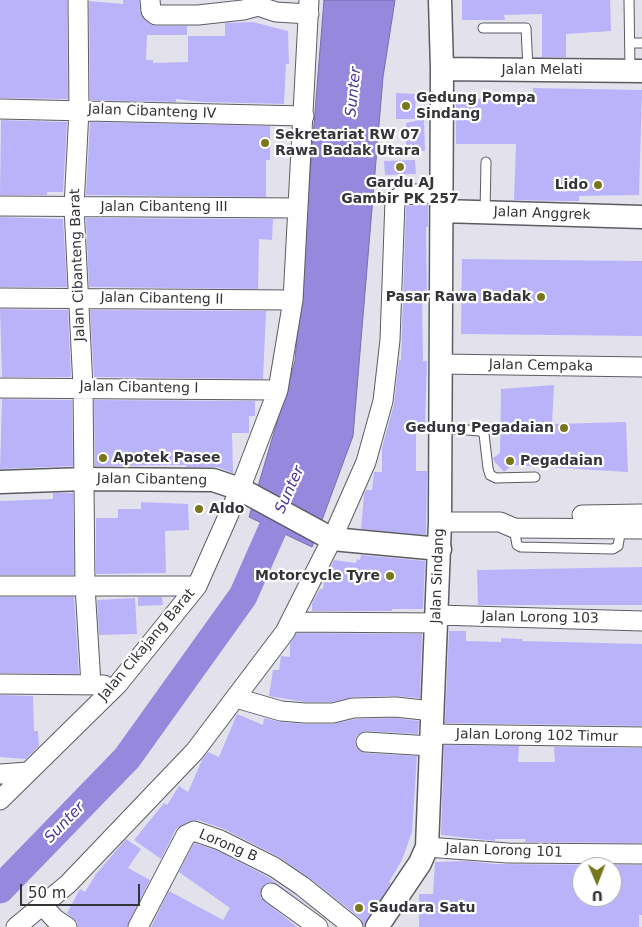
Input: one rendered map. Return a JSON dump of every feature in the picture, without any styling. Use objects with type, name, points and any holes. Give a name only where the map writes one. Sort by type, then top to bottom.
[{"type":"street","name":"Jalan Cibanteng Barat","points":[[78,0],[79,110],[74,207],[79,298],[86,586],[91,685]]},
{"type":"street","points":[[150,0],[151,11],[156,15],[198,15],[243,10],[257,3],[276,12],[309,7]]},
{"type":"street","name":"Jalan Sindang","points":[[378,927],[420,863],[427,847],[440,549],[442,69],[440,0]]},
{"type":"street","name":"Jalan Cikajang Barat","points":[[0,800],[118,684],[197,586],[244,492],[278,390],[293,300],[309,7]]},
{"type":"street","name":"Jalan Melati","points":[[442,69],[636,70]]},
{"type":"street","name":"Jalan Cibanteng IV","points":[[0,109],[304,116]]},
{"type":"street","points":[[16,927],[68,884],[195,751],[236,698],[290,622],[326,535],[366,462],[383,401],[390,340],[395,200],[403,195],[442,201]]},
{"type":"street","name":"Jalan Anggrek","points":[[442,201],[485,212],[642,216]]},
{"type":"street","name":"Jalan Cibanteng III","points":[[0,206],[298,208]]},
{"type":"street","name":"Jalan Cibanteng II","points":[[0,298],[293,300]]},
{"type":"street","name":"Jalan Cempaka","points":[[440,364],[642,367]]},
{"type":"street","name":"Jalan Cibanteng I","points":[[0,388],[82,387],[278,390]]},
{"type":"street","name":"Jalan Cibanteng","points":[[0,482],[84,479],[205,480],[221,482],[326,535],[440,549]]},
{"type":"street","points":[[507,525],[511,516],[642,514]]},
{"type":"street","points":[[440,522],[642,529]]},
{"type":"street","points":[[0,586],[197,586]]},
{"type":"street","name":"Jalan Lorong 103","points":[[290,622],[437,619],[642,621]]},
{"type":"street","points":[[0,684],[118,684]]},
{"type":"street","points":[[236,698],[281,711],[305,713],[333,713],[353,708],[396,707],[432,711]]},
{"type":"street","name":"Jalan Lorong 102 Timur","points":[[366,742],[642,737]]},
{"type":"street","points":[[0,774],[28,772]]},
{"type":"street","name":"Lorong B","points":[[138,927],[186,835],[191,831],[220,840],[274,867],[302,886],[353,927]]},
{"type":"street","name":"Jalan Lorong 101","points":[[427,847],[508,852],[642,854]]},
{"type":"street","points":[[271,893],[318,927]]},
{"type":"street","points":[[42,905],[55,919],[67,927]]},
{"type":"lane","points":[[629,0],[630,43],[636,70]]},
{"type":"lane","points":[[484,28],[526,28],[528,70]]},
{"type":"lane","points":[[630,43],[642,43]]},
{"type":"lane","points":[[485,212],[486,162]]},
{"type":"lane","points":[[440,428],[480,431],[484,434],[490,475],[496,478],[535,477]]},
{"type":"water","points":[[324,0],[395,0],[383,77],[353,436],[312,547],[249,517],[295,361]]},
{"type":"building","points":[[0,0],[67,0],[68,99],[0,98]]},
{"type":"building","points":[[123,0],[139,0],[141,16],[150,24],[156,26],[187,26],[187,35],[147,35],[146,60],[153,60],[153,63],[188,62],[188,36],[225,36],[225,23],[253,22],[288,31],[289,64],[286,64],[284,104],[203,102],[176,99],[176,102],[90,100],[89,1],[123,4]]},
{"type":"building","points":[[462,0],[610,0],[611,31],[566,34],[566,57],[542,57],[542,14],[504,15],[505,20],[462,20]]},
{"type":"building","points":[[533,88],[642,90],[639,195],[579,196],[579,201],[514,200],[516,144],[456,144],[456,99],[533,98]]},
{"type":"building","name":"Gedung Pompa Sindang","points":[[396,93],[416,94],[415,119],[396,119]]},
{"type":"building","points":[[424,119],[425,151],[406,151],[406,123]]},
{"type":"building","points":[[1,120],[67,122],[63,192],[47,192],[47,195],[0,195]]},
{"type":"building","points":[[90,122],[270,126],[270,160],[266,160],[266,197],[86,195]]},
{"type":"building","name":"Gardu AJ Gambir PK 257","points":[[415,160],[416,174],[385,175],[384,161]]},
{"type":"building","points":[[428,204],[428,227],[426,227],[427,294],[422,294],[423,361],[427,361],[425,425],[416,424],[416,471],[427,471],[426,535],[361,529],[364,494],[366,490],[372,490],[374,472],[382,472],[382,448],[394,404],[399,360],[401,360],[406,206]]},
{"type":"building","points":[[0,217],[63,219],[67,287],[0,287]]},
{"type":"building","points":[[86,218],[273,219],[272,240],[259,239],[258,289],[89,287]]},
{"type":"building","name":"Pasar Rawa Badak","points":[[462,259],[642,261],[642,336],[461,334]]},
{"type":"building","points":[[0,309],[68,310],[71,377],[2,377]]},
{"type":"building","points":[[90,310],[266,311],[263,379],[94,377]]},
{"type":"building","name":"Gedung Pegadaian","points":[[554,385],[552,424],[626,422],[628,472],[512,465],[504,472],[494,461],[493,458],[500,453],[501,389]]},
{"type":"building","points":[[2,399],[72,400],[73,466],[0,469]]},
{"type":"building","points":[[94,400],[255,401],[255,416],[249,416],[249,433],[232,433],[233,473],[217,467],[186,467],[186,465],[95,466]]},
{"type":"building","points":[[53,493],[73,493],[74,575],[0,575],[0,501],[53,499]]},
{"type":"building","points":[[141,502],[188,504],[189,530],[165,531],[166,573],[96,574],[96,518],[118,518],[118,509],[141,509]]},
{"type":"building","points":[[361,555],[425,561],[423,609],[312,611],[312,603],[320,589],[323,589],[324,580],[334,560],[356,563],[357,559],[360,560]]},
{"type":"building","points":[[642,567],[642,605],[478,605],[477,570]]},
{"type":"building","points":[[0,597],[74,597],[79,674],[0,673]]},
{"type":"building","points":[[138,597],[162,597],[163,605],[138,606]]},
{"type":"building","points":[[135,598],[137,634],[99,635],[97,600]]},
{"type":"building","points":[[449,631],[466,631],[466,641],[501,642],[501,638],[522,639],[522,641],[642,644],[642,726],[445,723]]},
{"type":"building","points":[[297,633],[422,634],[420,698],[396,696],[353,697],[332,702],[305,702],[269,696],[273,670],[279,670],[281,656],[290,657],[290,644]]},
{"type":"building","points":[[0,695],[33,696],[34,731],[38,731],[39,746],[26,759],[0,757]]},
{"type":"building","points":[[237,714],[263,725],[264,718],[280,722],[305,724],[333,724],[355,719],[396,718],[419,721],[418,734],[366,731],[357,735],[355,741],[356,747],[365,753],[417,756],[412,832],[402,860],[389,882],[391,883],[364,927],[360,918],[308,877],[279,857],[224,829],[198,820],[189,821],[176,829],[161,859],[134,840],[164,803],[167,805],[179,786],[188,792],[202,760],[208,752],[219,757]]},
{"type":"building","points":[[444,745],[519,746],[518,762],[555,762],[554,747],[642,748],[642,843],[525,842],[525,839],[495,839],[495,841],[441,835]]},
{"type":"building","points":[[126,839],[141,849],[128,868],[150,880],[127,927],[78,927],[77,922],[67,913],[80,889],[85,892],[96,874]]},
{"type":"building","points":[[194,843],[216,850],[268,877],[316,911],[272,882],[262,887],[261,898],[297,927],[151,927],[169,891],[223,920],[230,908],[179,872]]},
{"type":"building","points":[[468,861],[495,864],[572,865],[572,907],[622,907],[622,865],[642,865],[642,915],[639,915],[639,927],[419,927],[419,894],[433,894],[435,862]]},
{"type":"waterway","name":"Sunter","points":[[0,889],[127,758],[243,596],[289,492]]},
{"type":"place","name":"Gedung Pompa Sindang","points":[[406,106]]},
{"type":"place","name":"Sekretariat RW 07 Rawa Badak Utara","points":[[265,143]]},
{"type":"place","name":"Gardu AJ Gambir PK 257","points":[[400,167]]},
{"type":"place","name":"Lido","points":[[598,185]]},
{"type":"place","name":"Pasar Rawa Badak","points":[[541,297]]},
{"type":"place","name":"Gedung Pegadaian","points":[[564,428]]},
{"type":"place","name":"Apotek Pasee","points":[[103,458]]},
{"type":"place","name":"Pegadaian","points":[[510,461]]},
{"type":"place","name":"Aldo","points":[[199,509]]},
{"type":"place","name":"Motorcycle Tyre","points":[[390,576]]},
{"type":"place","name":"Saudara Satu","points":[[359,908]]}]
